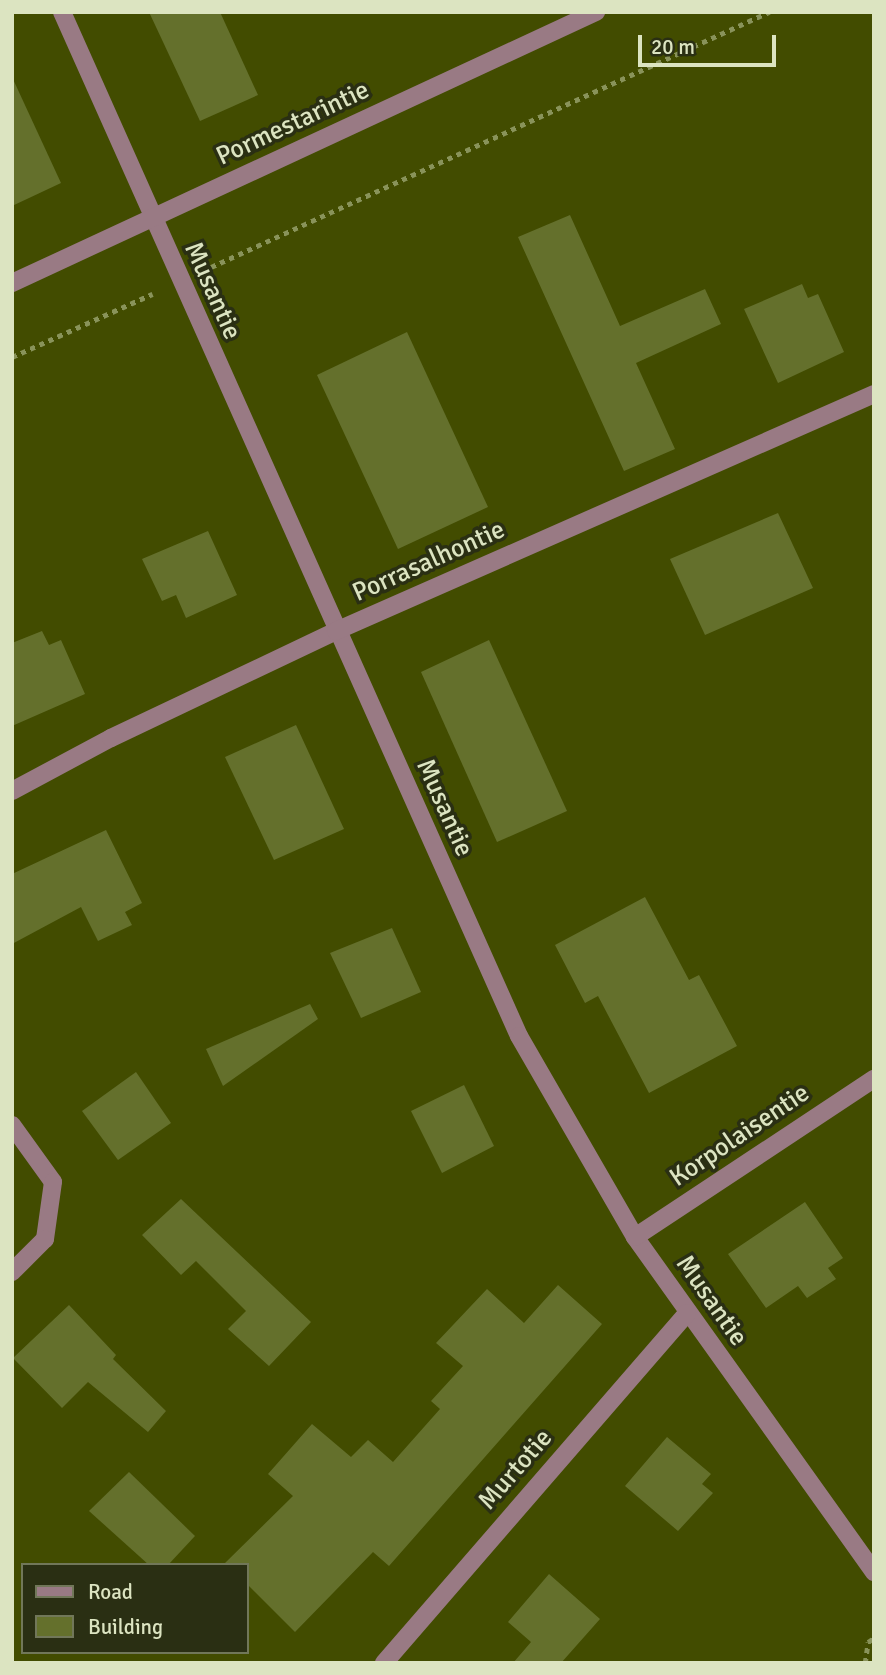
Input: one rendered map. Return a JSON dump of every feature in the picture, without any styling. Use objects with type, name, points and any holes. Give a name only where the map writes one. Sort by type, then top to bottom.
[{"type":"street","name":"Musantie","points":[[62,12],[179,282],[519,1036],[635,1237],[874,1572]]},
{"type":"street","name":"Pormestarintie","points":[[12,283],[596,12]]},
{"type":"street","name":"Porrasalhontie","points":[[12,791],[111,738],[336,631],[874,394]]},
{"type":"street","name":"Korpolaisentie","points":[[635,1237],[874,1079]]},
{"type":"street","points":[[12,1125],[53,1182],[45,1239],[12,1272]]},
{"type":"street","name":"Murtotie","points":[[384,1663],[687,1312]]},
{"type":"path","points":[[12,357],[769,12]]},
{"type":"path","points":[[865,1663],[868,1642],[874,1638]]},
{"type":"building","points":[[149,12],[220,12],[258,95],[200,121]]},
{"type":"building","points":[[12,77],[61,183],[12,206]]},
{"type":"building","points":[[570,215],[620,326],[705,289],[721,324],[636,363],[675,449],[624,471],[518,237]]},
{"type":"building","points":[[802,284],[808,298],[818,294],[844,352],[778,383],[744,309]]},
{"type":"building","points":[[407,332],[488,507],[398,549],[317,375]]},
{"type":"building","points":[[778,513],[813,588],[705,635],[670,559]]},
{"type":"building","points":[[208,531],[237,595],[186,618],[176,595],[162,601],[142,559]]},
{"type":"building","points":[[42,631],[49,645],[61,640],[85,694],[12,726],[12,643]]},
{"type":"building","points":[[489,640],[567,811],[497,842],[421,672]]},
{"type":"building","points":[[296,725],[344,829],[274,860],[225,757]]},
{"type":"building","points":[[106,830],[142,903],[125,912],[132,925],[98,941],[81,907],[12,944],[12,874]]},
{"type":"building","points":[[645,897],[689,980],[699,975],[737,1046],[649,1093],[598,996],[585,1003],[555,945]]},
{"type":"building","points":[[392,928],[421,992],[361,1018],[330,953]]},
{"type":"building","points":[[310,1004],[318,1019],[223,1086],[206,1049]]},
{"type":"building","points":[[136,1072],[171,1123],[118,1160],[82,1111]]},
{"type":"building","points":[[464,1085],[494,1146],[442,1173],[411,1111]]},
{"type":"building","points":[[181,1199],[311,1322],[269,1366],[228,1329],[246,1311],[196,1261],[181,1275],[142,1235]]},
{"type":"building","points":[[805,1202],[843,1258],[828,1268],[836,1279],[807,1298],[798,1286],[766,1308],[728,1254]]},
{"type":"building","points":[[558,1285],[602,1324],[389,1566],[373,1552],[295,1632],[248,1585],[248,1563],[225,1563],[293,1496],[268,1474],[312,1424],[351,1457],[368,1440],[393,1462],[440,1409],[431,1401],[463,1366],[436,1343],[487,1289],[524,1323]]},
{"type":"building","points":[[69,1305],[116,1355],[113,1359],[166,1411],[148,1432],[88,1382],[62,1408],[13,1358]]},
{"type":"building","points":[[667,1437],[711,1474],[702,1484],[713,1493],[678,1531],[625,1486]]},
{"type":"building","points":[[129,1472],[195,1536],[170,1563],[147,1563],[89,1511]]},
{"type":"building","points":[[549,1574],[600,1619],[561,1663],[513,1663],[531,1642],[508,1622]]}]
